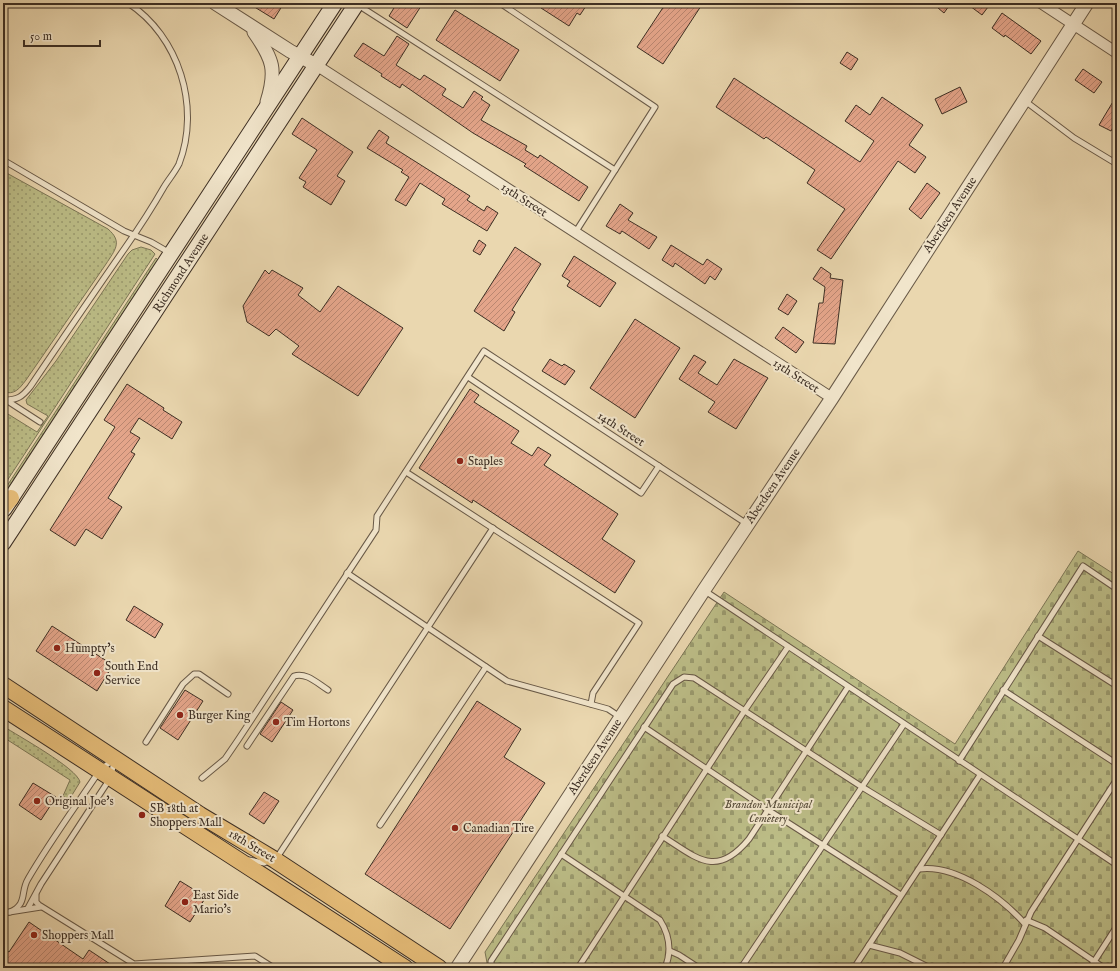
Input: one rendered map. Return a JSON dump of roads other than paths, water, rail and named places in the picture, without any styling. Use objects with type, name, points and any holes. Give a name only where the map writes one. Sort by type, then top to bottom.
[{"type":"main road","name":"Richmond Avenue","points":[[6,505],[335,3]]},
{"type":"main road","name":"Richmond Avenue","points":[[3,543],[357,3]]},
{"type":"main road","name":"18th Street","points":[[6,686],[200,815],[276,860],[439,968]]},
{"type":"main road","name":"18th Street","points":[[3,708],[405,968]]},
{"type":"street","points":[[1041,3],[1117,52]]},
{"type":"street","name":"Aberdeen Avenue","points":[[457,968],[747,524],[832,398],[1087,3]]},
{"type":"street","name":"13th Street","points":[[220,4],[249,25],[300,57],[316,65],[574,233],[832,398]]},
{"type":"street","points":[[249,25],[267,50],[272,65],[272,85],[264,112]]},
{"type":"street","points":[[170,253],[187,264]]},
{"type":"lane","points":[[4,400],[14,400],[23,396],[30,388],[134,235],[178,164],[186,134],[187,96],[179,67],[166,42],[153,23],[128,3]]},
{"type":"lane","points":[[357,3],[615,170]]},
{"type":"lane","points":[[500,3],[655,108],[574,233]]},
{"type":"lane","points":[[1024,100],[1074,138],[1117,164]]},
{"type":"lane","points":[[3,160],[134,235],[151,242],[170,253]]},
{"type":"lane","name":"14th Street","points":[[468,377],[484,351],[747,524]]},
{"type":"lane","points":[[202,778],[225,759],[235,745],[376,530],[377,516],[468,377],[641,493],[659,466]]},
{"type":"lane","points":[[4,400],[40,422]]},
{"type":"lane","points":[[406,472],[639,623],[593,693],[591,704]]},
{"type":"lane","points":[[223,851],[258,862],[264,863],[276,860],[493,528]]},
{"type":"lane","points":[[959,761],[1083,566],[1117,589]]},
{"type":"lane","points":[[347,573],[507,681],[608,709],[621,718]]},
{"type":"lane","points":[[704,590],[1117,865]]},
{"type":"lane","points":[[1038,636],[1117,686]]},
{"type":"lane","points":[[578,968],[662,836],[788,647]]},
{"type":"lane","points":[[380,825],[486,667]]},
{"type":"lane","points":[[146,742],[183,684],[194,674],[199,674],[228,694]]},
{"type":"lane","points":[[247,746],[294,676],[300,674],[305,675],[328,690]]},
{"type":"lane","points":[[491,968],[491,961],[644,727],[673,684],[684,677],[694,678],[808,750],[862,787],[941,834]]},
{"type":"lane","points":[[662,836],[701,860],[713,862],[729,856],[744,846],[848,687]]},
{"type":"lane","points":[[1003,690],[1117,764]]},
{"type":"lane","points":[[742,968],[904,724]]},
{"type":"lane","points":[[644,727],[768,810],[901,895]]},
{"type":"lane","points":[[28,908],[115,758]]},
{"type":"lane","points":[[10,912],[20,905],[27,880],[105,774],[115,758]]},
{"type":"lane","points":[[854,968],[980,775]]},
{"type":"lane","points":[[1003,968],[1019,940],[1026,922],[1117,779]]},
{"type":"lane","points":[[561,854],[660,920],[666,933],[670,951],[665,968]]},
{"type":"lane","points":[[919,869],[940,869],[965,878],[998,900],[1026,922],[1045,928],[1104,968]]},
{"type":"lane","points":[[24,894],[28,908]]},
{"type":"lane","points":[[36,896],[36,902],[42,907],[134,964],[255,956],[274,968]]},
{"type":"lane","points":[[3,913],[42,907]]},
{"type":"lane","points":[[1090,968],[1117,926]]},
{"type":"lane","points":[[869,945],[900,953],[930,968]]},
{"type":"lane","points":[[670,951],[700,968]]},
{"type":"place","name":"Staples","points":[[460,461]]},
{"type":"place","name":"Humpty's","points":[[57,648]]},
{"type":"place","name":"South End Service","points":[[97,673]]},
{"type":"place","name":"Burger King","points":[[180,715]]},
{"type":"place","name":"Tim Hortons","points":[[276,722]]},
{"type":"place","name":"Original Joe's","points":[[37,801]]},
{"type":"place","name":"SB 18th at Shoppers Mall","points":[[142,815]]},
{"type":"place","name":"Canadian Tire","points":[[455,828]]},
{"type":"place","name":"East Side Mario's","points":[[185,902]]},
{"type":"place","name":"Shoppers Mall","points":[[34,935]]},
{"type":"park label","name":"Brandon Municipal Cemetery","points":[[768,811]]}]
